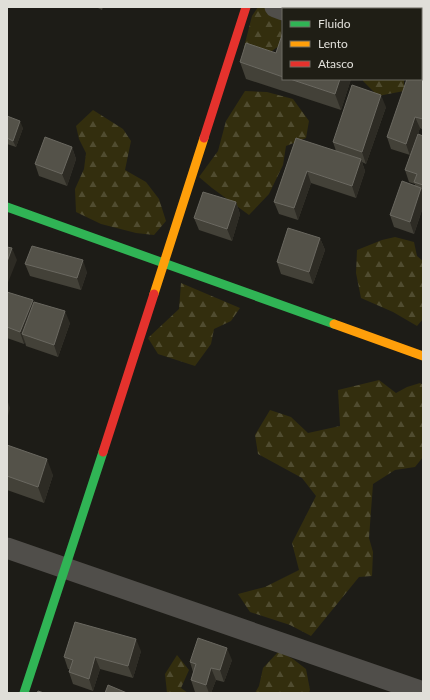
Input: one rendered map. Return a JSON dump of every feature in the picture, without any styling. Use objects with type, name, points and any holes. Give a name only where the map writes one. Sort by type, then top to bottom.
[{"type":"street","points":[[24,693],[246,7]]},
{"type":"street","points":[[7,207],[423,356]]},
{"type":"street","points":[[7,548],[423,692]]},
{"type":"green space","points":[[258,7],[271,9],[281,20],[282,44],[263,57],[243,51],[252,16]]},
{"type":"green space","points":[[404,80],[404,91],[378,96],[363,81]]},
{"type":"green space","points":[[245,91],[267,92],[293,99],[309,121],[306,138],[286,146],[283,165],[269,194],[249,215],[199,177],[218,151],[226,121]]},
{"type":"green space","points":[[93,110],[123,129],[131,141],[125,170],[146,182],[159,199],[166,221],[154,235],[136,233],[101,224],[76,212],[75,189],[84,169],[86,153],[79,139],[76,126]]},
{"type":"green space","points":[[395,237],[414,242],[417,256],[423,261],[423,319],[417,326],[393,312],[361,298],[356,273],[357,250],[382,240]]},
{"type":"green space","points":[[181,283],[240,308],[231,321],[214,329],[211,344],[195,366],[158,354],[148,338],[179,309]]},
{"type":"green space","points":[[379,380],[396,393],[407,387],[420,383],[423,385],[423,457],[415,467],[395,470],[373,484],[369,538],[373,552],[372,576],[359,577],[311,636],[290,625],[250,612],[238,594],[265,587],[299,570],[292,543],[316,496],[302,478],[258,454],[255,435],[270,410],[291,417],[308,433],[340,426],[338,390]]},
{"type":"green space","points":[[279,651],[306,669],[310,690],[309,693],[255,693],[259,686],[263,668]]},
{"type":"green space","points":[[177,655],[189,670],[181,688],[188,693],[167,693],[165,674]]},
{"type":"building","points":[[282,35],[282,77],[240,62],[246,43],[276,53]]},
{"type":"building","points":[[423,72],[423,119],[415,117],[406,144],[387,137],[407,80],[422,80]]},
{"type":"building","points":[[293,80],[340,80],[335,94]]},
{"type":"building","points":[[352,85],[381,95],[362,152],[333,142]]},
{"type":"building","points":[[7,116],[20,121],[13,141],[7,138]]},
{"type":"building","points":[[418,134],[423,136],[423,185],[414,182],[417,174],[405,170]]},
{"type":"building","points":[[45,137],[72,147],[62,174],[35,164]]},
{"type":"building","points":[[296,138],[361,159],[352,186],[307,171],[294,208],[274,202]]},
{"type":"building","points":[[402,181],[421,188],[410,222],[390,215]]},
{"type":"building","points":[[203,192],[236,202],[227,229],[194,218]]},
{"type":"building","points":[[288,228],[320,238],[309,272],[277,262]]},
{"type":"building","points":[[32,246],[83,260],[77,278],[25,264]]},
{"type":"building","points":[[7,247],[12,248],[7,262]]},
{"type":"building","points":[[7,292],[33,300],[20,332],[7,327]]},
{"type":"building","points":[[34,302],[65,311],[54,345],[22,334]]},
{"type":"building","points":[[7,445],[47,459],[38,487],[7,476]]},
{"type":"building","points":[[75,622],[136,639],[128,666],[95,657],[89,679],[69,672],[73,660],[64,657]]},
{"type":"building","points":[[198,638],[227,648],[220,670],[211,668],[206,685],[191,680],[196,664],[190,662]]},
{"type":"building","points":[[108,685],[127,693],[105,693]]},
{"type":"traffic: fast","points":[[7,207],[334,324]]},
{"type":"traffic: fast","points":[[24,693],[103,452]]},
{"type":"traffic: slow","points":[[154,294],[204,138]]},
{"type":"traffic: slow","points":[[334,324],[423,356]]},
{"type":"traffic: jam","points":[[204,138],[246,7]]},
{"type":"traffic: jam","points":[[103,452],[154,294]]}]
